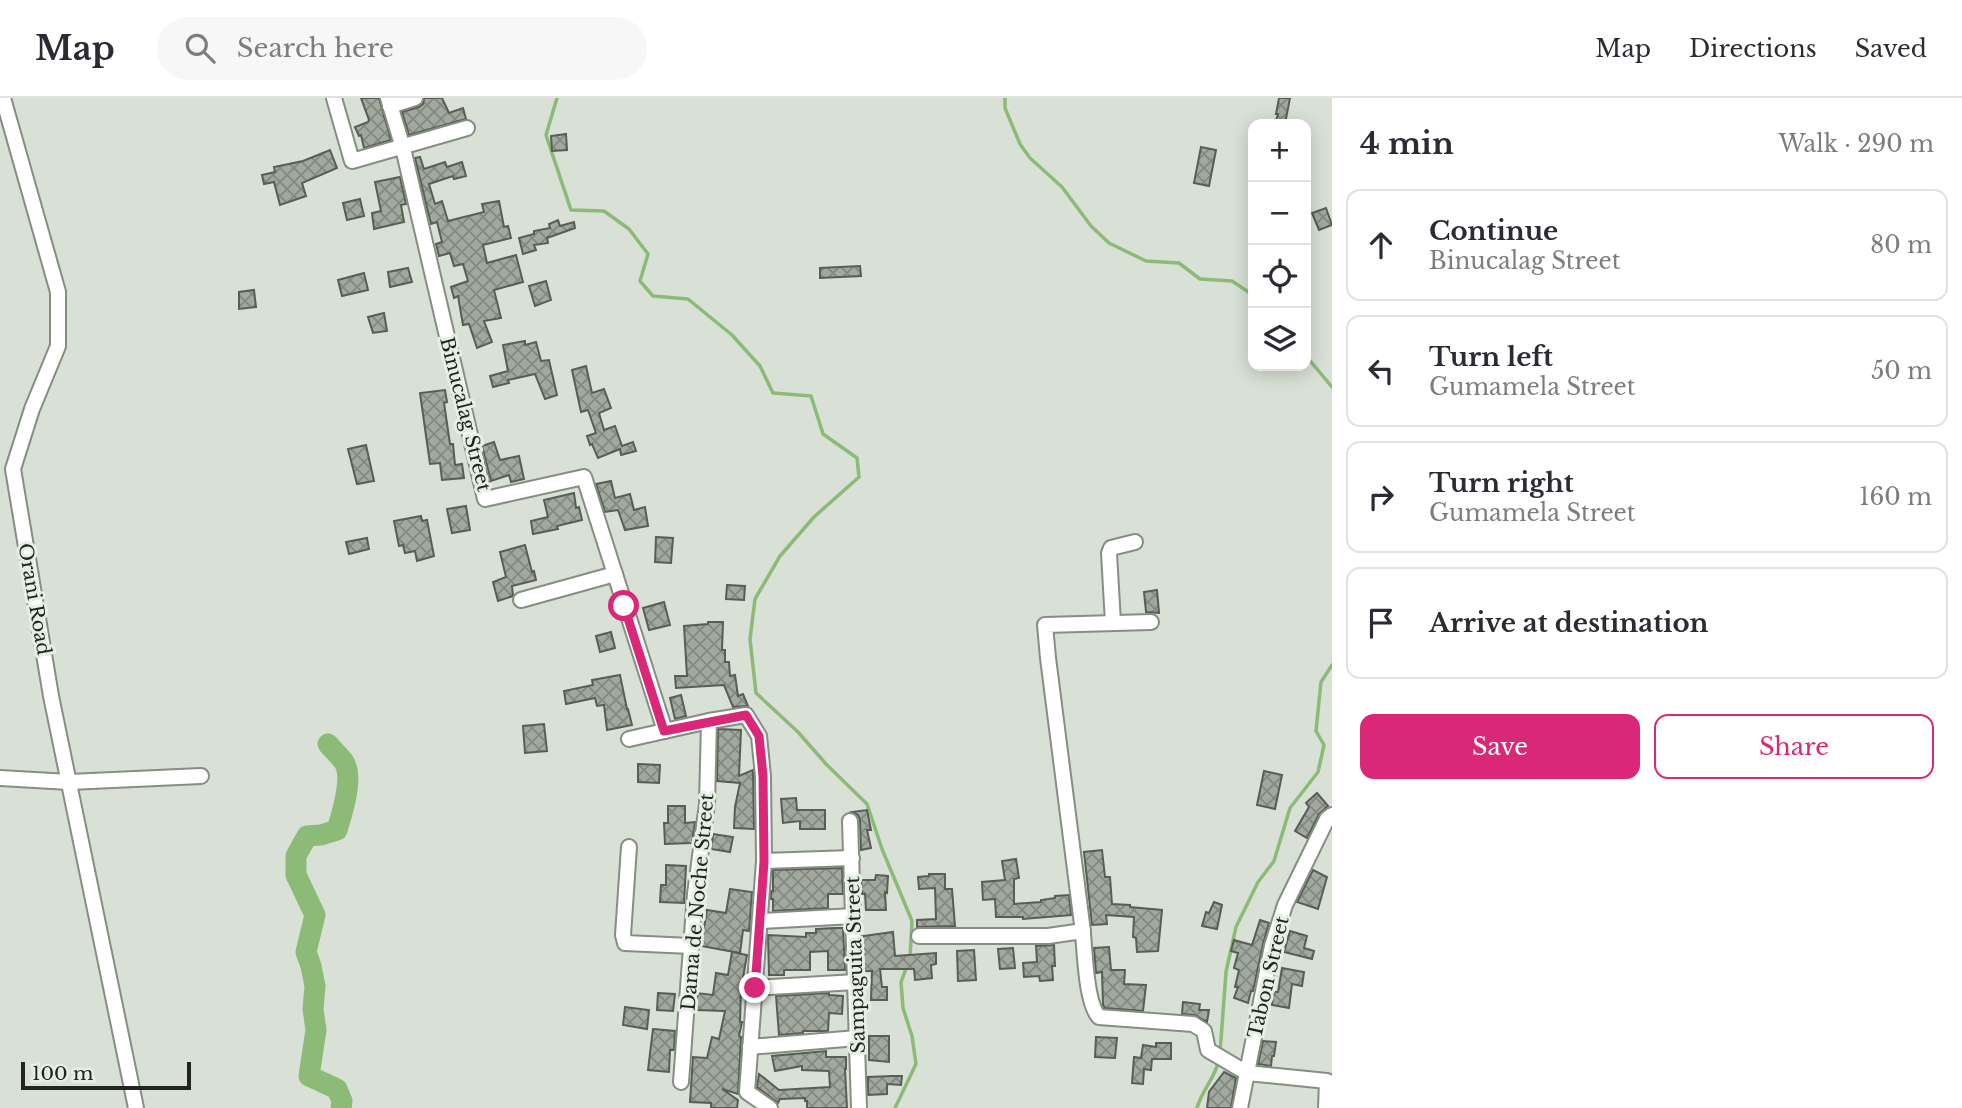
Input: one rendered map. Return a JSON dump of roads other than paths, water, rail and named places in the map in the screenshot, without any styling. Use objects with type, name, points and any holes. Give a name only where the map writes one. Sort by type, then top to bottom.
[{"type":"street","name":"Orani Road","points":[[3,98],[58,292],[58,346],[32,409],[13,469],[51,696],[136,1108]]},
{"type":"street","points":[[334,98],[352,161],[467,128]]},
{"type":"street","points":[[389,102],[415,98]]},
{"type":"street","name":"Binucalag Street","points":[[389,102],[403,148],[485,499],[584,477],[664,731]]},
{"type":"street","points":[[1113,623],[1108,553],[1111,548],[1135,541]]},
{"type":"street","points":[[521,600],[615,574]]},
{"type":"street","points":[[1152,622],[1045,625],[1093,1012],[1098,1017],[1193,1024],[1204,1031],[1208,1050],[1247,1073],[1327,1081],[1326,1108]]},
{"type":"street","points":[[629,738],[746,715],[759,736],[763,776],[764,862],[747,1092],[769,1108]]},
{"type":"street","name":"Dama de Noche Street","points":[[681,1082],[695,894],[707,804],[709,721]]},
{"type":"street","points":[[0,778],[69,782],[201,776]]},
{"type":"street","name":"Tabon Street","points":[[1240,1108],[1275,936],[1285,905],[1327,819],[1332,815]]},
{"type":"street","name":"Sampaguita Street","points":[[850,821],[859,1108]]},
{"type":"street","points":[[629,847],[623,935],[625,943],[691,946]]},
{"type":"street","points":[[764,862],[852,858]]},
{"type":"street","points":[[760,921],[854,916]]},
{"type":"street","points":[[919,936],[1048,936],[1083,931]]},
{"type":"street","points":[[755,988],[856,982]]},
{"type":"street","points":[[750,1047],[857,1038]]},
{"type":"waterway","points":[[557,98],[546,135],[571,210],[604,211],[629,229],[648,254],[640,281],[653,296],[688,299],[732,335],[760,366],[773,393],[811,396],[823,434],[857,458],[859,477],[814,517],[780,556],[755,599],[750,639],[756,693],[798,732],[867,804],[882,849],[912,921],[910,958]]},
{"type":"waterway","points":[[1005,98],[1005,108],[1020,144],[1030,158],[1062,187],[1091,226],[1109,243],[1146,261],[1179,263],[1200,279],[1232,281],[1248,292]]},
{"type":"waterway","points":[[1311,362],[1332,387]]},
{"type":"waterway","points":[[1220,1053],[1226,972],[1236,927],[1258,882],[1274,861],[1290,808],[1318,772],[1324,745],[1316,731],[1321,682],[1332,665]]},
{"type":"waterway","points":[[328,744],[347,769],[344,805],[337,830],[307,836],[296,856],[296,875],[315,915],[306,952],[315,986],[313,1009],[316,1030],[309,1076],[337,1089],[342,1101],[341,1108]]},
{"type":"waterway","points":[[895,1108],[916,1064],[912,1036],[903,1008],[901,982],[907,966]]},
{"type":"waterway","points":[[1197,1108],[1219,1060]]}]
